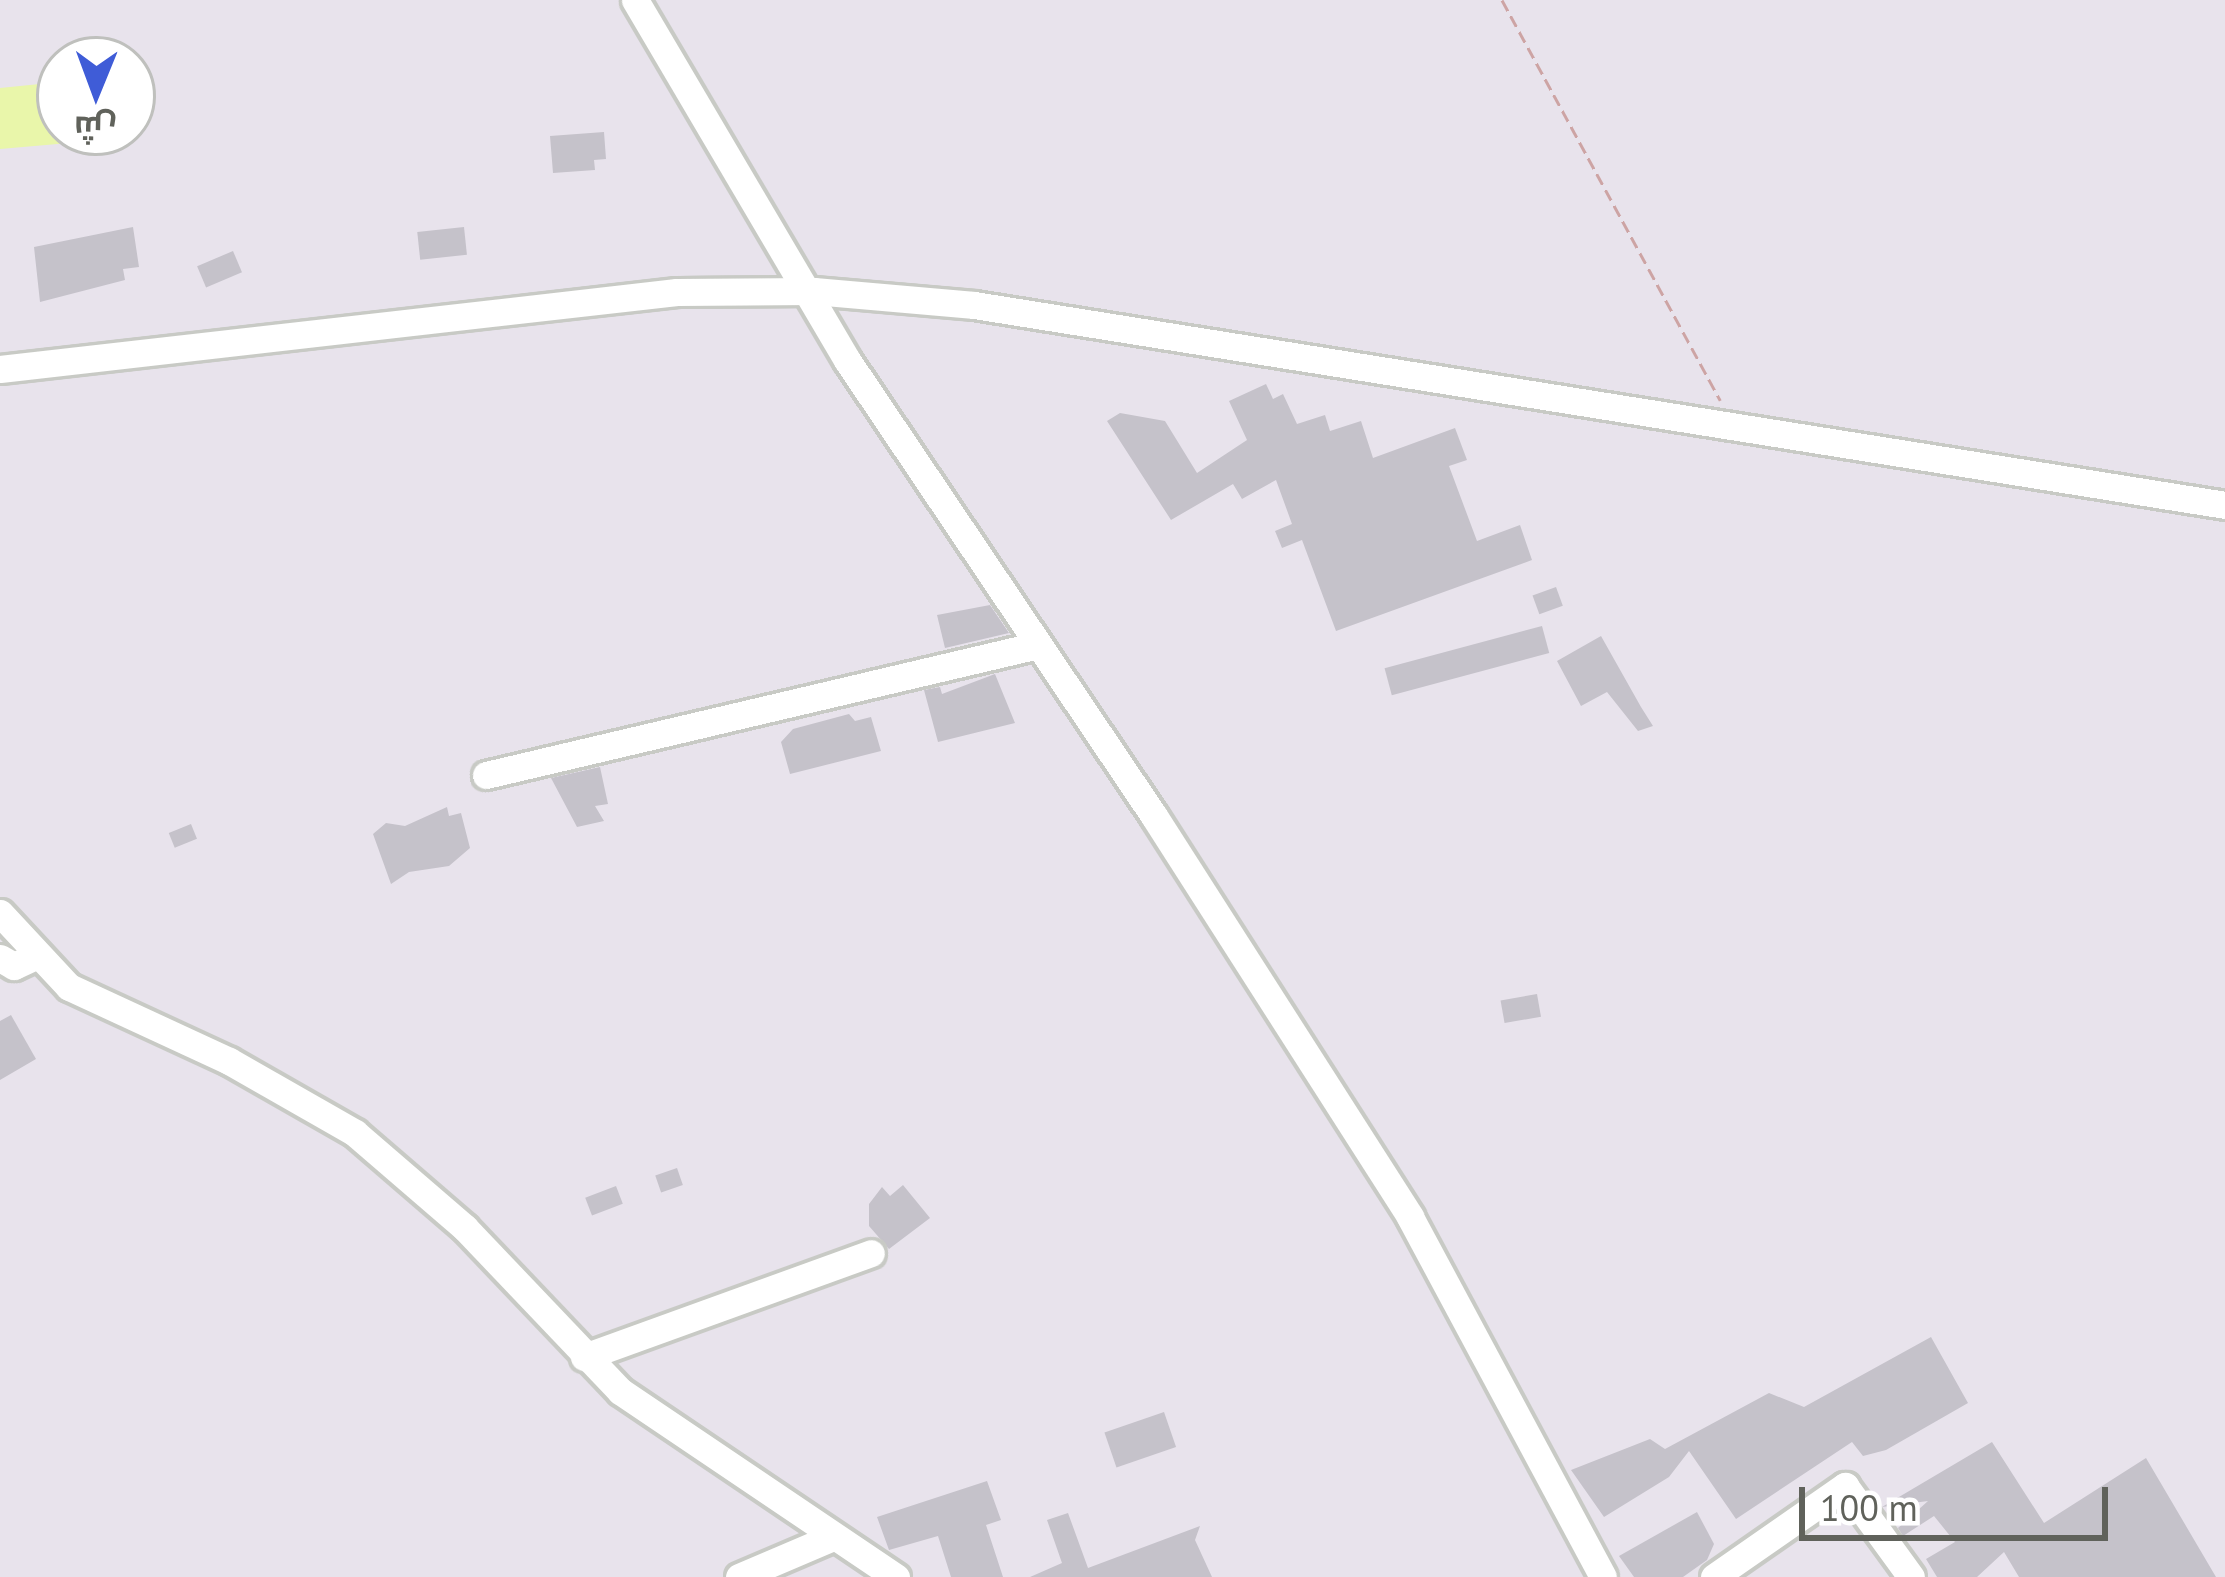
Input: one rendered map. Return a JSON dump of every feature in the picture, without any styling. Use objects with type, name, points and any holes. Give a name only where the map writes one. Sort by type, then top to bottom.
[{"type":"street","points":[[635,0],[814,291],[848,360],[1034,646],[1154,816],[1409,1217],[1603,1577]]},
{"type":"street","points":[[0,369],[677,292],[814,291],[974,305],[1726,419],[2225,505]]},
{"type":"street","points":[[486,775],[1034,646]]},
{"type":"street","points":[[0,913],[34,956],[69,988],[229,1060],[355,1133],[464,1228],[620,1391],[896,1577]]},
{"type":"street","points":[[0,958],[14,966],[34,956]]},
{"type":"street","points":[[584,1357],[871,1253]]},
{"type":"street","points":[[1714,1577],[1845,1486],[1865,1504],[1911,1577]]},
{"type":"street","points":[[739,1577],[833,1537]]},
{"type":"path","points":[[1502,0],[1676,308],[1726,419]]},
{"type":"shaded area","points":[[36,84],[36,146],[0,149],[0,88]]},
{"type":"building","points":[[604,132],[606,159],[594,160],[595,170],[553,173],[550,136]]},
{"type":"building","points":[[133,227],[139,267],[123,269],[125,280],[40,302],[34,247]]},
{"type":"building","points":[[464,227],[467,255],[420,260],[417,232]]},
{"type":"building","points":[[233,251],[242,272],[206,287],[197,266]]},
{"type":"building","points":[[1266,384],[1273,399],[1283,394],[1297,424],[1325,415],[1330,431],[1361,421],[1373,458],[1455,428],[1467,460],[1449,466],[1477,541],[1520,525],[1532,560],[1336,631],[1302,540],[1282,548],[1275,531],[1292,524],[1276,480],[1242,499],[1233,484],[1171,520],[1107,421],[1120,413],[1165,421],[1197,473],[1247,440],[1229,401]]},
{"type":"building","points":[[1556,587],[1563,606],[1539,614],[1533,596]]},
{"type":"building","points":[[990,605],[1009,633],[945,648],[937,615]]},
{"type":"building","points":[[1542,626],[1549,653],[1392,695],[1385,668]]},
{"type":"building","points":[[1601,636],[1653,726],[1638,731],[1607,692],[1581,706],[1557,661]]},
{"type":"building","points":[[995,674],[1015,723],[938,742],[924,690],[940,687],[942,694]]},
{"type":"building","points":[[849,714],[855,721],[871,717],[881,751],[790,774],[781,742],[793,729]]},
{"type":"building","points":[[600,767],[608,804],[595,806],[604,821],[577,827],[551,778]]},
{"type":"building","points":[[447,807],[449,816],[461,813],[470,848],[449,866],[409,872],[391,884],[373,834],[386,823],[405,826]]},
{"type":"building","points":[[191,824],[197,839],[175,848],[169,833]]},
{"type":"building","points":[[1537,994],[1541,1017],[1505,1023],[1501,1000]]},
{"type":"building","points":[[11,1015],[36,1059],[0,1080],[0,1021]]},
{"type":"building","points":[[677,1168],[683,1185],[661,1193],[655,1175]]},
{"type":"building","points":[[903,1185],[930,1218],[889,1249],[869,1226],[869,1204],[882,1187],[890,1196]]},
{"type":"building","points":[[616,1186],[623,1204],[592,1216],[585,1198]]},
{"type":"building","points":[[1931,1337],[1968,1403],[1886,1450],[1863,1456],[1852,1442],[1736,1519],[1689,1451],[1669,1477],[1604,1517],[1571,1470],[1650,1439],[1665,1449],[1769,1393],[1804,1407]]},
{"type":"building","points":[[1164,1412],[1176,1447],[1116,1467],[1104,1433]]},
{"type":"building","points":[[1992,1442],[2044,1523],[2146,1458],[2216,1577],[2019,1577],[2004,1552],[1977,1577],[1937,1577],[1926,1559],[1955,1542],[1934,1516],[1903,1536],[1898,1528],[1928,1501],[1882,1507]]},
{"type":"building","points":[[987,1481],[1001,1520],[986,1525],[1003,1577],[951,1577],[938,1536],[889,1550],[877,1517]]},
{"type":"building","points":[[1697,1512],[1714,1544],[1707,1560],[1683,1577],[1634,1577],[1619,1556]]},
{"type":"building","points":[[1068,1513],[1088,1568],[1200,1526],[1195,1540],[1212,1577],[1030,1577],[1062,1563],[1047,1520]]}]
